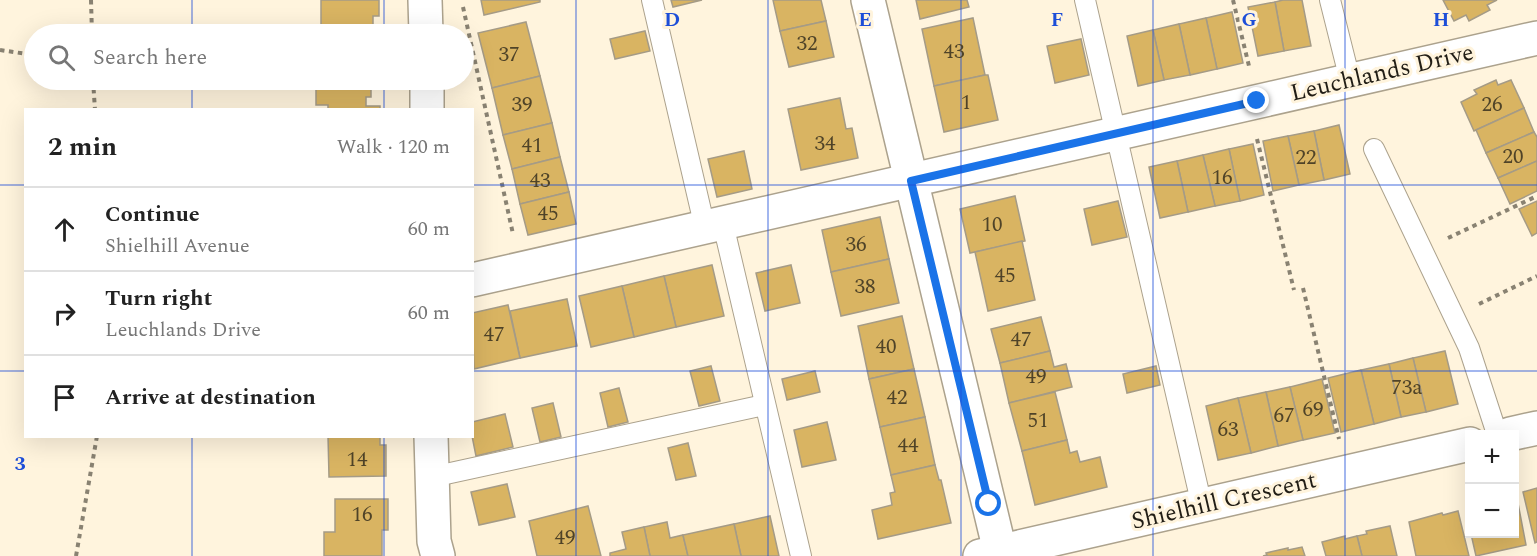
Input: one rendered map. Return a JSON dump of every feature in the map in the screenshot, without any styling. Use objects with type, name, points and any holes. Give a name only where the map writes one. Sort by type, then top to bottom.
[{"type":"street","points":[[425,0],[426,24]]},
{"type":"street","points":[[868,0],[994,554]]},
{"type":"street","name":"Leuchlands Drive","points":[[474,280],[1350,80],[1536,40]]},
{"type":"street","points":[[427,90],[427,108]]},
{"type":"street","points":[[1519,433],[1537,428]]},
{"type":"street","points":[[431,438],[434,541],[438,556]]},
{"type":"street","name":"Shielhill Crescent","points":[[994,554],[1465,445]]},
{"type":"lane","points":[[652,0],[764,405],[801,556]]},
{"type":"lane","points":[[1085,0],[1202,506]]},
{"type":"lane","points":[[1330,0],[1350,80]]},
{"type":"lane","points":[[1374,149],[1478,370],[1496,430]]},
{"type":"lane","points":[[432,477],[764,405]]},
{"type":"path","points":[[92,0],[92,24]]},
{"type":"path","points":[[462,0],[467,24]]},
{"type":"path","points":[[1233,0],[1250,69]]},
{"type":"path","points":[[0,50],[24,54]]},
{"type":"path","points":[[474,55],[521,269]]},
{"type":"path","points":[[94,90],[95,108]]},
{"type":"path","points":[[1257,135],[1294,290]]},
{"type":"path","points":[[1423,250],[1537,196]]},
{"type":"path","points":[[1454,316],[1537,276]]},
{"type":"path","points":[[1303,288],[1339,439]]},
{"type":"path","points":[[76,556],[97,438]]},
{"type":"building","points":[[321,0],[379,0],[379,16],[373,16],[373,24],[321,24]]},
{"type":"building","points":[[481,0],[540,0],[540,2],[484,15]]},
{"type":"building","points":[[671,0],[702,0],[673,7]]},
{"type":"building","points":[[773,0],[821,0],[826,21],[780,31]]},
{"type":"building","points":[[916,0],[967,0],[969,7],[920,19]]},
{"type":"building","points":[[1302,0],[1311,46],[1284,51],[1275,2]]},
{"type":"building","points":[[1443,0],[1497,0],[1487,5],[1490,10],[1469,21],[1466,15],[1454,21]]},
{"type":"building","points":[[1275,2],[1284,51],[1258,56],[1248,7]]},
{"type":"building","points":[[1232,12],[1243,63],[1217,69],[1206,18]]},
{"type":"building","points":[[973,18],[985,75],[934,86],[922,29]]},
{"type":"building","points":[[1206,18],[1217,69],[1190,75],[1179,24]]},
{"type":"building","points":[[826,21],[834,57],[789,67],[780,31]]},
{"type":"building","points":[[526,22],[540,76],[492,88],[478,33]]},
{"type":"building","points":[[1179,24],[1190,75],[1164,80],[1153,30]]},
{"type":"building","points":[[1153,30],[1164,80],[1138,86],[1127,36]]},
{"type":"building","points":[[645,31],[650,51],[615,59],[610,39]]},
{"type":"building","points":[[1081,39],[1089,75],[1055,83],[1047,46]]},
{"type":"building","points":[[988,75],[998,120],[944,132],[934,86]]},
{"type":"building","points":[[540,76],[552,123],[503,135],[492,88]]},
{"type":"building","points":[[1496,80],[1498,85],[1511,80],[1524,108],[1474,131],[1461,102],[1477,94],[1474,90]]},
{"type":"building","points":[[316,90],[371,90],[371,97],[366,97],[366,106],[380,106],[380,108],[328,108],[328,105],[316,105]]},
{"type":"building","points":[[840,98],[846,129],[852,128],[858,158],[801,170],[788,109]]},
{"type":"building","points":[[1524,108],[1534,132],[1486,153],[1476,130]]},
{"type":"building","points":[[552,123],[560,157],[512,169],[503,135]]},
{"type":"building","points":[[1339,125],[1350,174],[1324,180],[1314,131]]},
{"type":"building","points":[[1314,131],[1324,180],[1299,185],[1288,136]]},
{"type":"building","points":[[1534,132],[1537,137],[1537,161],[1498,178],[1486,153]]},
{"type":"building","points":[[1288,136],[1299,185],[1273,191],[1263,141]]},
{"type":"building","points":[[1253,144],[1264,195],[1240,201],[1229,149]]},
{"type":"building","points":[[1229,149],[1240,201],[1215,206],[1203,155]]},
{"type":"building","points":[[744,151],[752,189],[717,197],[708,159]]},
{"type":"building","points":[[1203,155],[1215,206],[1188,212],[1177,161]]},
{"type":"building","points":[[560,157],[569,192],[520,204],[512,169]]},
{"type":"building","points":[[1177,161],[1188,212],[1160,218],[1149,167]]},
{"type":"building","points":[[1537,161],[1537,191],[1510,204],[1498,178]]},
{"type":"building","points":[[569,192],[576,224],[528,235],[520,204]]},
{"type":"building","points":[[1015,196],[1025,241],[970,253],[960,209]]},
{"type":"building","points":[[1118,201],[1127,237],[1092,245],[1084,209]]},
{"type":"building","points":[[1537,201],[1537,233],[1532,236],[1519,209]]},
{"type":"building","points":[[880,217],[889,259],[831,272],[822,230]]},
{"type":"building","points":[[1022,241],[1035,300],[988,311],[975,252]]},
{"type":"building","points":[[889,259],[899,303],[841,316],[831,272]]},
{"type":"building","points":[[712,265],[724,316],[676,327],[664,276]]},
{"type":"building","points":[[791,265],[800,303],[765,311],[756,273]]},
{"type":"building","points":[[664,276],[676,327],[634,337],[622,286]]},
{"type":"building","points":[[622,286],[634,337],[591,347],[579,296]]},
{"type":"building","points":[[567,299],[577,346],[520,358],[510,311]]},
{"type":"building","points":[[508,305],[520,358],[474,369],[474,313]]},
{"type":"building","points":[[902,316],[914,369],[869,379],[858,326]]},
{"type":"building","points":[[1041,317],[1050,351],[1000,363],[991,329]]},
{"type":"building","points":[[1050,351],[1054,367],[1066,364],[1072,387],[1009,403],[1000,363]]},
{"type":"building","points":[[1445,351],[1458,404],[1426,412],[1413,358]]},
{"type":"building","points":[[1413,358],[1426,412],[1401,417],[1389,364]]},
{"type":"building","points":[[1389,364],[1401,417],[1374,424],[1361,370]]},
{"type":"building","points":[[711,366],[720,401],[699,406],[690,371]]},
{"type":"building","points":[[1156,366],[1160,385],[1127,393],[1123,374]]},
{"type":"building","points":[[914,369],[925,417],[880,427],[869,379]]},
{"type":"building","points":[[1361,370],[1374,424],[1341,432],[1328,378]]},
{"type":"building","points":[[815,371],[820,392],[787,400],[782,379]]},
{"type":"building","points":[[1322,379],[1335,433],[1303,440],[1290,387]]},
{"type":"building","points":[[1290,387],[1303,440],[1278,446],[1266,392]]},
{"type":"building","points":[[619,388],[628,422],[608,427],[600,393]]},
{"type":"building","points":[[1055,392],[1067,440],[1022,451],[1009,403]]},
{"type":"building","points":[[1266,392],[1278,446],[1251,453],[1238,398]]},
{"type":"building","points":[[1238,398],[1251,453],[1218,460],[1206,406]]},
{"type":"building","points":[[553,403],[561,437],[540,442],[532,408]]},
{"type":"building","points":[[505,414],[513,447],[476,456],[472,438],[474,422]]},
{"type":"building","points":[[925,417],[935,465],[891,475],[880,427]]},
{"type":"building","points":[[827,422],[836,460],[802,467],[794,430]]},
{"type":"building","points":[[328,438],[380,438],[380,445],[386,445],[386,476],[329,477]]},
{"type":"building","points":[[1067,440],[1070,453],[1077,451],[1080,462],[1100,457],[1107,487],[1035,505],[1022,451]]},
{"type":"building","points":[[688,443],[696,476],[676,480],[668,448]]},
{"type":"building","points":[[935,465],[951,523],[878,539],[872,510],[892,505],[890,493],[895,492],[891,475]]},
{"type":"building","points":[[507,484],[515,517],[479,525],[471,492]]},
{"type":"building","points":[[1537,488],[1537,542],[1535,543],[1523,492]]},
{"type":"building","points":[[335,499],[388,499],[388,530],[382,530],[382,556],[324,556],[324,532],[335,532]]},
{"type":"building","points":[[588,506],[601,556],[537,556],[529,521]]},
{"type":"building","points":[[1519,508],[1526,545],[1476,556],[1472,538],[1519,538]]},
{"type":"building","points":[[1458,511],[1469,556],[1416,556],[1409,522]]},
{"type":"building","points":[[770,516],[779,556],[741,556],[734,524]]},
{"type":"building","points":[[667,522],[670,538],[683,535],[688,556],[650,556],[644,527]]},
{"type":"building","points":[[734,524],[741,556],[688,556],[683,535]]},
{"type":"building","points":[[1390,526],[1397,556],[1362,556],[1357,536],[1367,534],[1366,531]]},
{"type":"building","points":[[644,527],[650,556],[610,556],[610,553],[626,549],[622,532]]},
{"type":"building","points":[[1345,536],[1345,539],[1357,536],[1362,556],[1326,556],[1322,542]]},
{"type":"building","points":[[1302,547],[1305,556],[1263,556],[1267,555],[1266,553]]},
{"type":"route","points":[[989,504],[911,181],[1257,101]]}]
